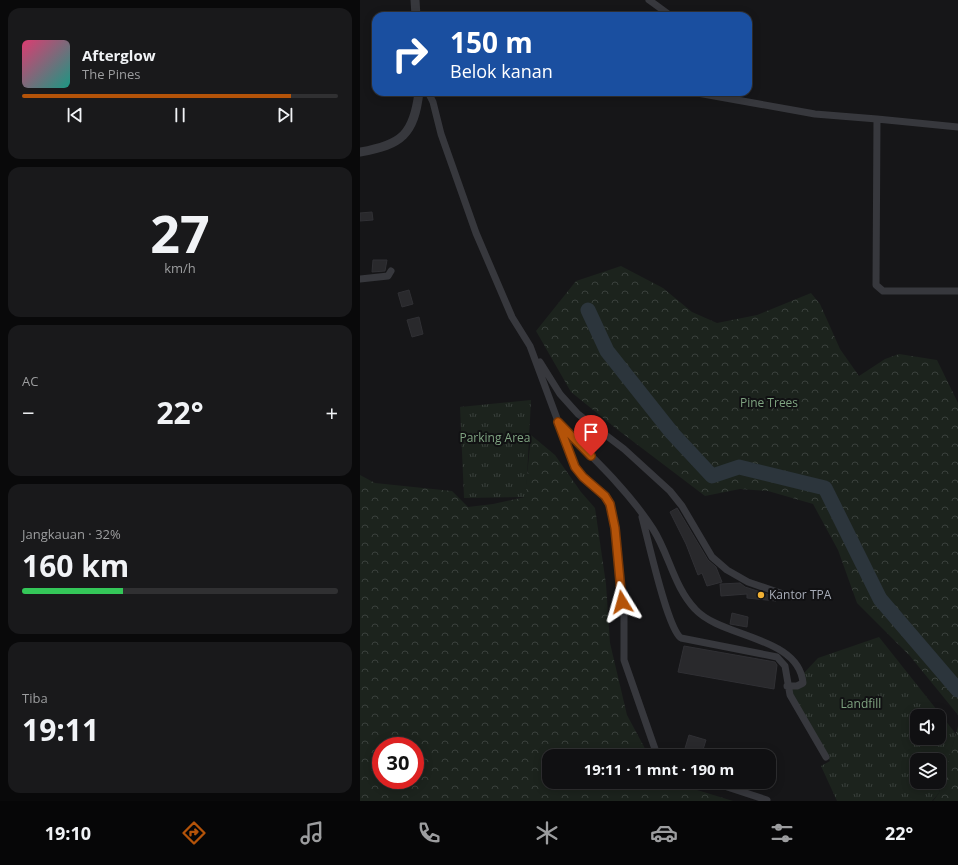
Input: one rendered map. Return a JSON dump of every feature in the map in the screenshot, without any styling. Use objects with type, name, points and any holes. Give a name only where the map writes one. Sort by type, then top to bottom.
[{"type":"street","points":[[415,0],[416,12]]},
{"type":"street","points":[[649,0],[666,12]]},
{"type":"street","points":[[360,152],[382,148],[402,136],[410,128],[416,115],[418,96]]},
{"type":"street","points":[[430,96],[433,102],[441,134],[476,232],[512,317],[560,394],[578,414],[624,449],[670,491],[682,506],[712,556],[727,570],[748,582],[792,597]]},
{"type":"street","points":[[714,96],[815,114],[958,127]]},
{"type":"street","points":[[877,119],[876,285],[883,291],[958,291]]},
{"type":"street","points":[[360,279],[388,276],[391,271]]},
{"type":"street","points":[[530,346],[550,395],[558,422],[575,467],[583,477],[605,496],[613,515],[624,612],[624,660],[656,749]]},
{"type":"street","points":[[558,422],[602,468],[640,512],[653,530],[678,583],[694,609],[714,622],[783,651],[794,661],[802,674],[802,683],[797,686],[787,686]]},
{"type":"street","points":[[640,512],[668,611],[677,635],[681,638],[777,657],[785,666],[787,686],[790,695],[826,757]]},
{"type":"street","points":[[733,789],[767,800]]},
{"type":"green space","name":"Pine Trees","points":[[621,266],[663,288],[692,312],[717,323],[757,315],[811,293],[820,304],[840,349],[859,376],[885,359],[899,354],[937,360],[958,403],[958,715],[910,656],[857,603],[838,550],[813,504],[768,491],[740,489],[705,496],[618,430],[571,392],[536,331],[576,281]]},
{"type":"green space","name":"Parking Area","points":[[531,400],[526,497],[464,498],[460,407]]},
{"type":"green space","points":[[531,435],[555,455],[581,492],[595,508],[606,584],[610,643],[627,715],[645,749],[542,749],[542,789],[694,789],[733,801],[360,801],[360,475],[375,483],[452,491],[468,507],[493,504],[525,497]]},
{"type":"green space","name":"Landfill","points":[[879,637],[936,709],[910,709],[910,745],[946,745],[946,721],[956,734],[946,769],[946,753],[910,753],[910,789],[940,789],[939,793],[932,801],[837,801],[821,766],[830,761],[791,695],[788,686],[797,687],[803,674],[818,658]]},
{"type":"green space","points":[[958,726],[958,801],[933,801],[940,789],[946,789],[946,768]]},
{"type":"building","points":[[372,212],[373,220],[360,221],[360,213]]},
{"type":"building","points":[[373,260],[387,260],[385,271],[372,272]]},
{"type":"building","points":[[409,290],[413,304],[402,307],[398,293]]},
{"type":"building","points":[[419,317],[423,334],[412,337],[407,320]]},
{"type":"building","points":[[677,508],[708,560],[716,567],[722,582],[707,586],[702,573],[698,575],[686,544],[670,512]]},
{"type":"building","points":[[740,583],[745,587],[776,597],[776,601],[747,598],[747,594],[721,596],[720,584]]},
{"type":"building","points":[[732,613],[748,617],[747,627],[730,624]]},
{"type":"building","points":[[684,646],[775,662],[777,665],[774,689],[678,672]]},
{"type":"building","points":[[689,735],[706,740],[703,749],[685,749]]},
{"type":"waterway","points":[[588,310],[607,351],[672,433],[712,476],[739,467],[825,488],[880,599],[958,690]]},
{"type":"place","name":"Kantor TPA","points":[[761,595]]},
{"type":"route","points":[[591,456],[558,422],[575,467],[583,477],[605,496],[610,504],[615,528],[622,602]]}]
